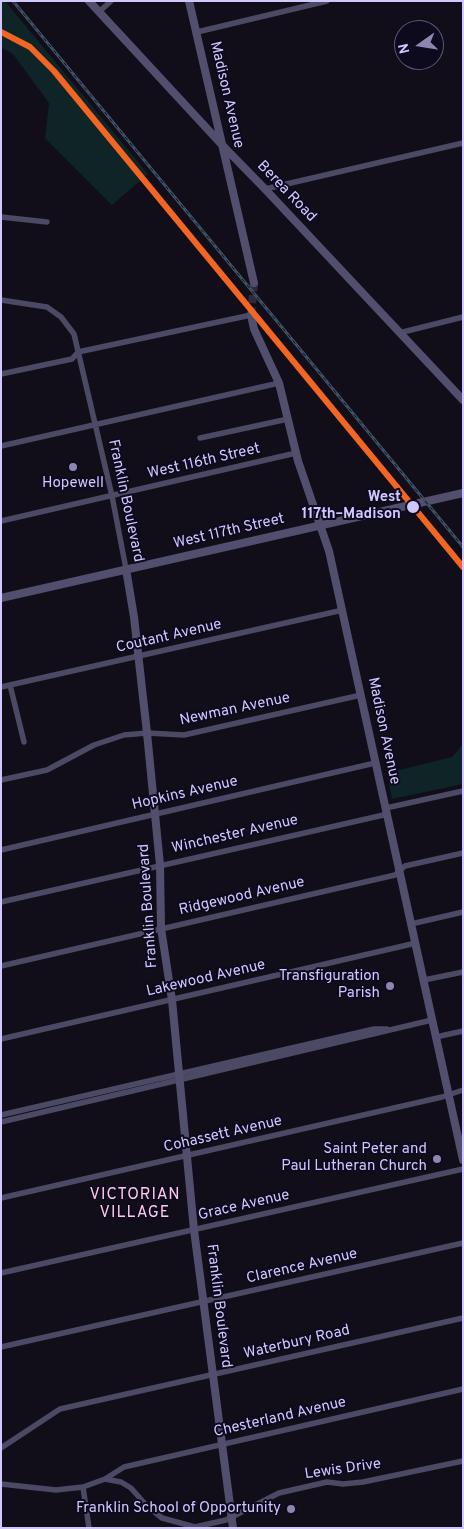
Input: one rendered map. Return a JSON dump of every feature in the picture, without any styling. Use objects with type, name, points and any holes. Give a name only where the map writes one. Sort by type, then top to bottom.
[{"type":"main road","name":"Berea Road","points":[[89,1],[463,400]]},
{"type":"main road","name":"Madison Avenue","points":[[189,1],[225,148],[254,283]]},
{"type":"main road","name":"Madison Avenue","points":[[251,315],[254,329],[279,383],[296,454],[329,551],[463,1160]]},
{"type":"main road","name":"West 117th Street","points":[[1,598],[463,494]]},
{"type":"main road","name":"Franklin Boulevard","points":[[126,569],[139,656],[156,814],[160,865],[161,928],[172,1000],[194,1230],[233,1528]]},
{"type":"street","points":[[99,12],[111,1]]},
{"type":"street","points":[[197,32],[327,1]]},
{"type":"street","points":[[266,189],[463,142]]},
{"type":"street","points":[[1,217],[47,222]]},
{"type":"street","name":"Franklin Boulevard","points":[[1,300],[39,304],[55,311],[67,322],[74,334],[112,496],[126,569]]},
{"type":"street","points":[[1,374],[72,359],[78,352],[234,317],[251,315]]},
{"type":"street","points":[[399,333],[463,318]]},
{"type":"street","points":[[1,446],[279,383]]},
{"type":"street","points":[[200,438],[288,419]]},
{"type":"street","name":"West 116th Street","points":[[1,521],[296,454]]},
{"type":"street","name":"Coutant Avenue","points":[[1,687],[342,610]]},
{"type":"street","points":[[10,685],[24,742]]},
{"type":"street","name":"Newman Avenue","points":[[1,780],[47,770],[94,745],[124,735],[147,733],[184,736],[361,695]]},
{"type":"street","name":"Hopkins Avenue","points":[[1,850],[375,763]]},
{"type":"street","name":"Winchester Avenue","points":[[1,902],[387,811],[463,791]]},
{"type":"street","name":"Ridgewood Avenue","points":[[1,966],[395,875],[405,866],[463,853]]},
{"type":"street","points":[[411,924],[463,912]]},
{"type":"street","name":"Lakewood Avenue","points":[[1,1039],[416,944]]},
{"type":"street","points":[[424,980],[463,972]]},
{"type":"street","points":[[1,1116],[54,1106],[288,1052],[374,1029],[387,1029],[432,1020]]},
{"type":"street","points":[[436,1037],[463,1031]]},
{"type":"street","name":"Cohassett Avenue","points":[[1,1198],[442,1097],[463,1090]]},
{"type":"street","points":[[1,1122],[54,1106]]},
{"type":"street","name":"Grace Avenue","points":[[1,1273],[463,1169]]},
{"type":"street","name":"Clarence Avenue","points":[[1,1347],[463,1243]]},
{"type":"street","name":"Waterbury Road","points":[[1,1448],[60,1409],[463,1318]]},
{"type":"street","name":"Chesterland Avenue","points":[[105,1479],[120,1470],[222,1444],[463,1390]]},
{"type":"street","name":"Lewis Drive","points":[[1,1484],[37,1489],[82,1487],[105,1479],[121,1482],[131,1488],[146,1505],[162,1518],[174,1524],[194,1528],[220,1522],[279,1493],[327,1482],[343,1484],[363,1482],[463,1461]]},
{"type":"street","points":[[120,1470],[121,1482]]},
{"type":"street","points":[[82,1487],[89,1528]]},
{"type":"green space","points":[[1,1],[5,1],[148,174],[112,205],[45,138],[49,103],[13,54],[1,47]]},
{"type":"green space","points":[[463,744],[463,784],[392,799],[387,773],[452,757]]},
{"type":"tunnel","points":[[251,315],[254,283]]},
{"type":"railway","points":[[13,1],[463,547]]},
{"type":"transit line","points":[[1,32],[30,47],[54,71],[463,567]]},
{"type":"place","name":"Hopewell","points":[[73,467]]},
{"type":"place","name":"West 117th–Madison","points":[[413,507]]},
{"type":"place","name":"Transfiguration Parish","points":[[390,986]]},
{"type":"place","name":"Saint Peter and Paul Lutheran Church","points":[[437,1159]]},
{"type":"place","name":"Franklin School of Opportunity","points":[[291,1509]]},
{"type":"district","name":"VICTORIAN VILLAGE","points":[[135,1205]]}]
